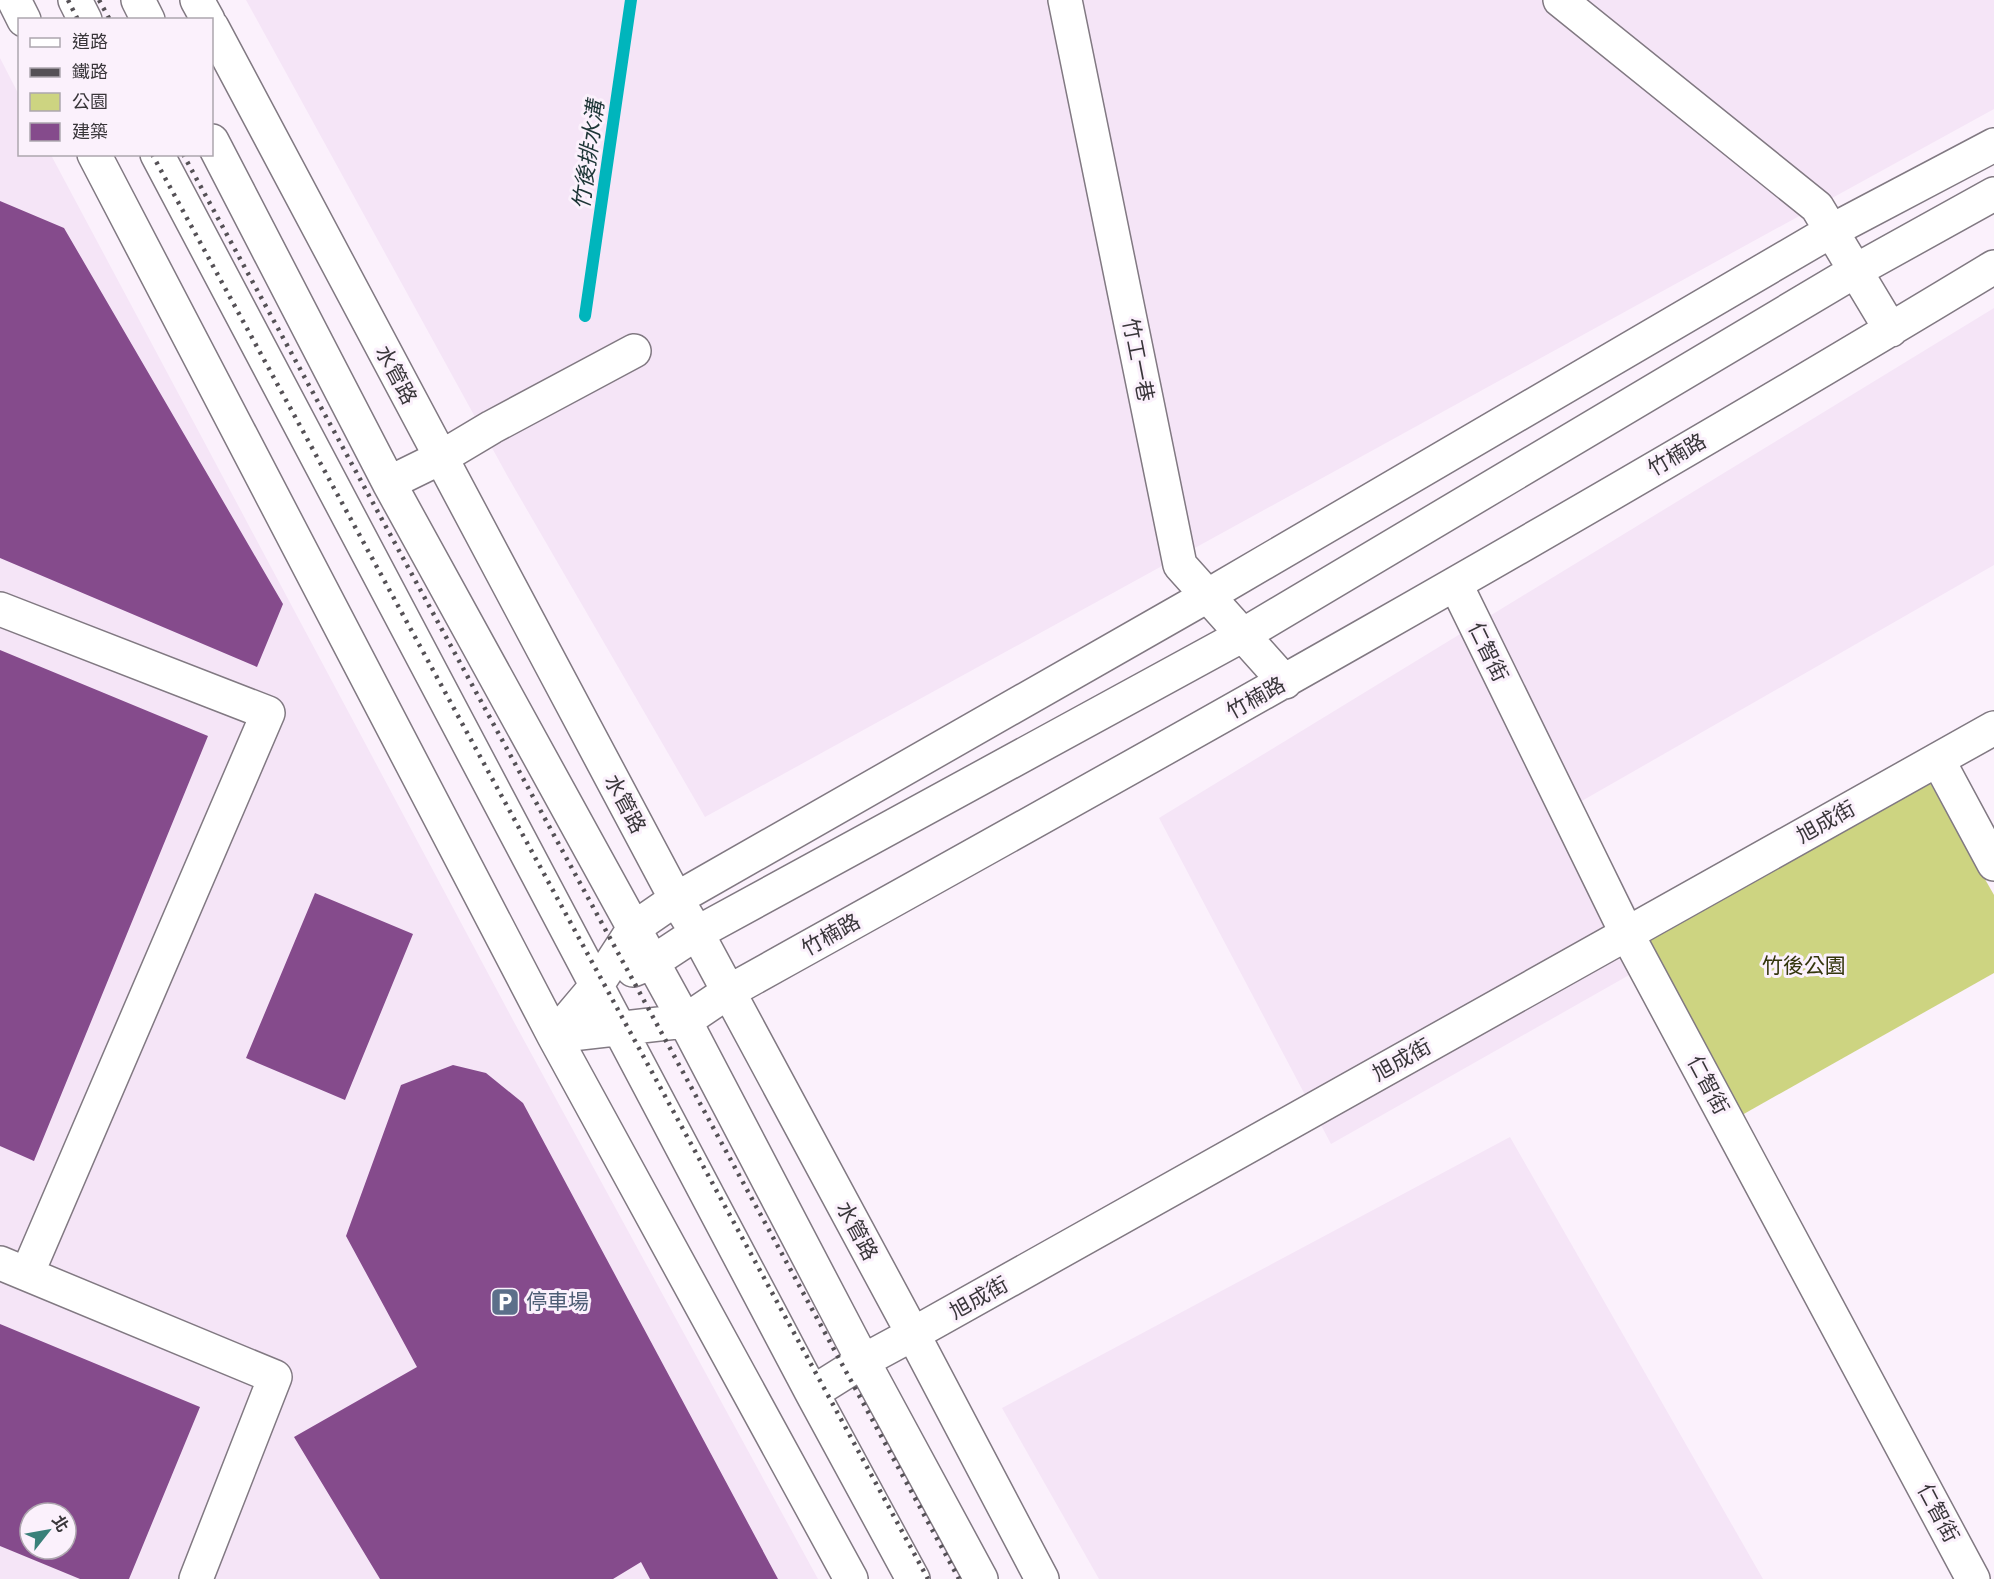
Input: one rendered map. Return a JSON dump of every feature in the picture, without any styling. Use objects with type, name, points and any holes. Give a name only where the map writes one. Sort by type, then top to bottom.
[{"type":"street","points":[[14,0],[23,18]]},
{"type":"street","points":[[75,0],[84,18]]},
{"type":"street","points":[[138,0],[147,18]]},
{"type":"street","points":[[197,0],[207,18]]},
{"type":"street","name":"竹工一巷","points":[[1065,0],[1179,565],[1285,682]]},
{"type":"street","points":[[1560,0],[1817,207],[1891,330]]},
{"type":"street","name":"水管路","points":[[213,29],[676,899],[914,1334],[1042,1579]]},
{"type":"street","points":[[213,143],[389,483],[685,1021],[862,1361],[981,1579]]},
{"type":"street","points":[[554,1036],[597,986],[634,928],[676,899],[1207,596],[1831,231],[1994,146]]},
{"type":"street","points":[[95,156],[554,1036],[851,1579]]},
{"type":"street","points":[[158,156],[812,1393],[913,1579]]},
{"type":"street","points":[[597,986],[652,962],[696,933],[1243,635],[1855,271],[1994,194]]},
{"type":"street","name":"竹楠路","points":[[554,1036],[685,1021],[728,992],[1456,585],[1891,330],[1994,267]]},
{"type":"street","points":[[389,483],[440,458],[492,427],[634,351]]},
{"type":"street","name":"仁智街","points":[[1456,585],[1627,934],[1973,1579]]},
{"type":"street","points":[[0,609],[268,713],[14,1268],[275,1377],[196,1579]]},
{"type":"street","name":"旭成街","points":[[812,1393],[862,1361],[914,1334],[1994,728]]},
{"type":"street","points":[[1938,760],[1994,864]]},
{"type":"shaded area","points":[[246,0],[1994,0],[1994,109],[705,817],[508,477]]},
{"type":"shaded area","points":[[0,58],[18,93],[18,156],[52,156],[514,1022],[818,1579],[0,1579]]},
{"type":"shaded area","points":[[1994,308],[1994,565],[1580,802],[1661,957],[1331,1144],[1159,818]]},
{"type":"shaded area","points":[[1510,1137],[1763,1579],[1099,1579],[1002,1408]]},
{"type":"green space","name":"竹後公園","points":[[1929,781],[1994,895],[1994,973],[1742,1115],[1645,941]]},
{"type":"building","points":[[0,201],[64,228],[283,604],[257,667],[0,558]]},
{"type":"building","points":[[0,650],[208,736],[34,1161],[0,1146]]},
{"type":"building","points":[[315,893],[413,934],[345,1100],[246,1058]]},
{"type":"building","name":"停車場","points":[[453,1065],[486,1073],[523,1103],[778,1579],[650,1579],[641,1562],[613,1579],[380,1579],[294,1437],[417,1367],[346,1236],[401,1085]]},
{"type":"building","points":[[0,1324],[200,1407],[129,1579],[80,1579],[36,1561],[78,1561],[78,1501],[18,1501],[18,1553],[0,1546]]},
{"type":"waterway","name":"竹後排水溝","points":[[585,316],[631,0]]},
{"type":"railway","points":[[68,0],[77,18]]},
{"type":"railway","points":[[99,0],[109,18]]},
{"type":"railway","points":[[153,156],[928,1579]]},
{"type":"railway","points":[[184,156],[959,1579]]},
{"type":"place","name":"停車場","points":[[505,1302]]}]
